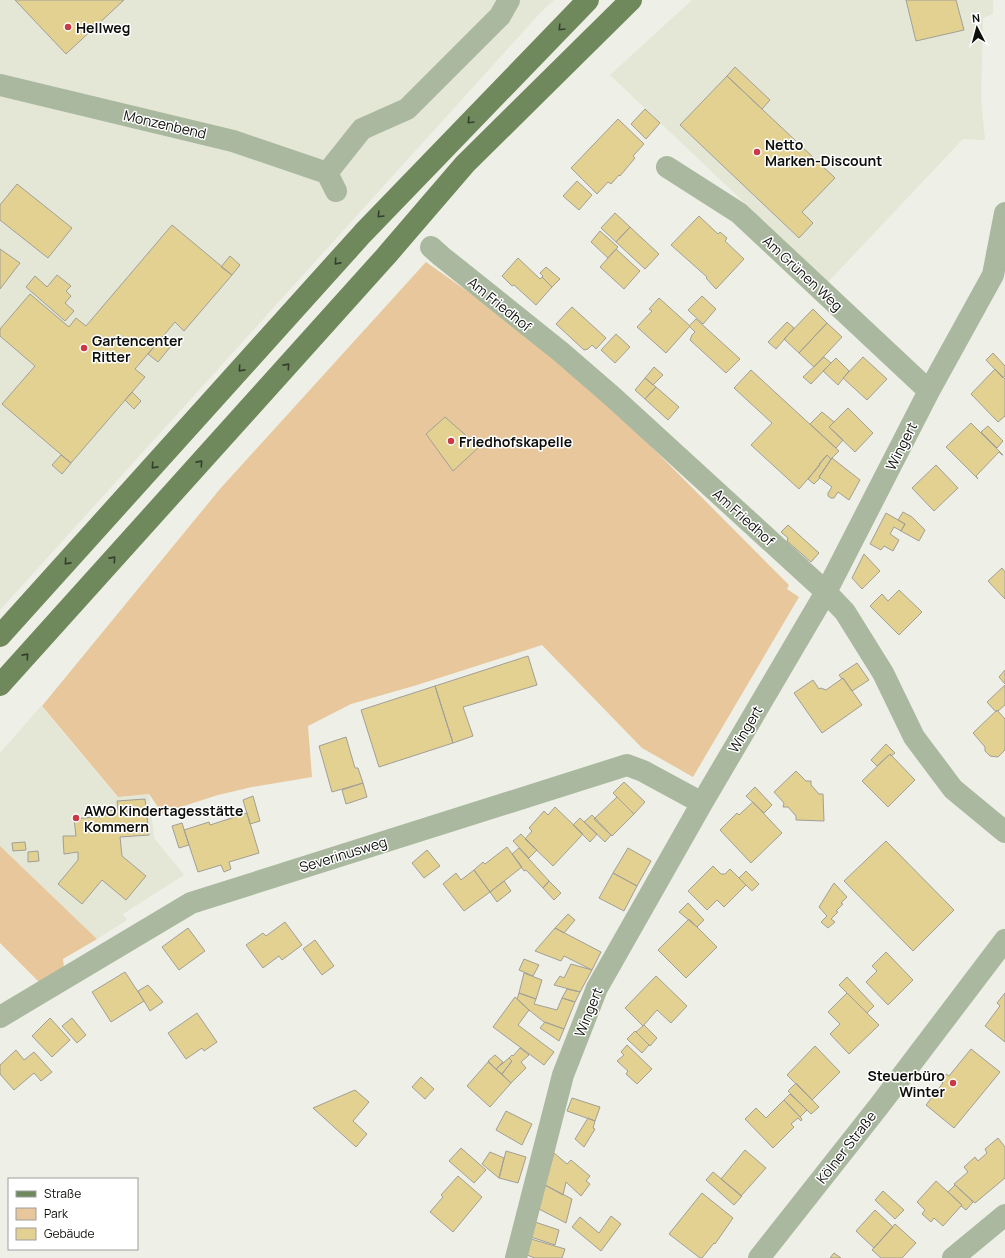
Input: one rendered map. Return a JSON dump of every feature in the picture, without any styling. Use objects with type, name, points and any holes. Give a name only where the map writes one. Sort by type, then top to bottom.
[{"type":"main road","points":[[0,636],[363,233],[588,0]]},
{"type":"main road","points":[[0,685],[370,274],[465,164],[631,0]]},
{"type":"street","name":"Monzenbend","points":[[0,85],[233,141],[332,182],[362,129],[407,109],[500,16],[509,0]]},
{"type":"street","name":"Am Grünen Weg","points":[[667,167],[739,213],[929,391]]},
{"type":"street","name":"Wingert","points":[[516,1258],[563,1075],[597,988],[702,803],[826,592],[929,391],[993,275],[1005,213]]},
{"type":"street","name":"Am Friedhof","points":[[431,247],[561,352],[613,397],[826,592],[845,612],[882,672],[914,737],[953,789],[1005,832]]},
{"type":"street","name":"Severinusweg","points":[[0,1017],[191,903],[627,765],[702,803]]},
{"type":"street","name":"Kölner Straße","points":[[758,1258],[879,1106],[1005,940]]},
{"type":"street","points":[[952,1258],[1005,1215]]},
{"type":"shaded area","points":[[0,0],[554,0],[540,13],[0,610]]},
{"type":"shaded area","points":[[692,0],[993,0],[993,14],[983,18],[981,99],[985,140],[963,139],[828,282],[610,75]]},
{"type":"shaded area","name":"AWO Kindertagesstätte Kommern","points":[[41,706],[117,797],[149,794],[154,838],[184,875],[123,914],[127,920],[97,939],[0,846],[0,753]]},
{"type":"green space","points":[[426,262],[566,361],[789,585],[787,589],[799,597],[693,777],[642,748],[542,645],[417,685],[351,704],[308,726],[312,777],[252,787],[218,795],[162,813],[149,794],[118,797],[42,706],[220,489]]},
{"type":"green space","points":[[0,846],[97,939],[63,959],[64,969],[40,983],[0,943]]},
{"type":"building","name":"Hellweg","points":[[15,0],[124,0],[66,54]]},
{"type":"building","points":[[906,0],[956,0],[964,30],[916,41]]},
{"type":"building","points":[[735,67],[770,100],[762,109],[727,76]]},
{"type":"building","name":"Netto Marken-Discount","points":[[727,76],[835,178],[802,212],[813,223],[799,238],[680,125]]},
{"type":"building","points":[[645,109],[660,123],[646,139],[631,124]]},
{"type":"building","points":[[618,119],[644,144],[633,156],[635,158],[620,176],[619,175],[611,184],[608,182],[597,194],[571,168]]},
{"type":"building","points":[[577,181],[592,195],[579,210],[563,196]]},
{"type":"building","points":[[17,184],[72,228],[48,258],[0,220],[0,205]]},
{"type":"building","points":[[615,213],[630,227],[616,242],[601,228]]},
{"type":"building","points":[[699,216],[718,234],[720,232],[727,238],[725,241],[744,259],[716,289],[706,278],[707,277],[671,245]]},
{"type":"building","name":"Gartencenter Ritter","points":[[172,225],[232,275],[184,331],[175,322],[135,369],[145,377],[71,463],[2,404],[35,366],[0,336],[0,329],[30,294],[69,327],[76,318],[86,326]]},
{"type":"building","points":[[630,227],[659,254],[645,269],[616,242]]},
{"type":"building","points":[[600,231],[618,247],[608,258],[591,242]]},
{"type":"building","points":[[0,249],[20,263],[0,289]]},
{"type":"building","points":[[616,249],[640,271],[624,289],[600,267]]},
{"type":"building","points":[[230,256],[240,265],[232,275],[221,267]]},
{"type":"building","points":[[518,258],[540,279],[542,277],[552,287],[536,305],[502,276]]},
{"type":"building","points":[[546,267],[560,279],[552,287],[540,273]]},
{"type":"building","points":[[57,275],[71,286],[66,291],[71,296],[65,303],[74,311],[65,321],[26,287],[35,276],[47,287]]},
{"type":"building","points":[[702,296],[716,309],[703,324],[688,310]]},
{"type":"building","points":[[659,298],[690,326],[666,353],[637,327],[652,311],[649,309]]},
{"type":"building","points":[[572,307],[606,338],[596,349],[592,345],[588,349],[584,350],[556,324]]},
{"type":"building","points":[[813,309],[827,323],[799,353],[784,339]]},
{"type":"building","points":[[696,319],[740,359],[726,373],[690,340],[695,332],[689,326]]},
{"type":"building","points":[[787,322],[794,328],[776,349],[768,342]]},
{"type":"building","points":[[827,323],[842,337],[814,367],[799,353]]},
{"type":"building","points":[[616,334],[630,347],[615,363],[601,350]]},
{"type":"building","points":[[162,338],[171,346],[158,362],[148,354]]},
{"type":"building","points":[[993,353],[1005,366],[1005,376],[1003,378],[986,360]]},
{"type":"building","points":[[824,357],[831,363],[811,384],[803,377]]},
{"type":"building","points":[[863,357],[887,379],[867,400],[843,378]]},
{"type":"building","points":[[836,358],[849,371],[838,385],[823,371]]},
{"type":"building","points":[[654,367],[663,375],[653,385],[645,378]]},
{"type":"building","points":[[995,369],[1005,379],[1005,416],[998,422],[971,394]]},
{"type":"building","points":[[751,370],[839,451],[831,459],[827,455],[799,489],[751,445],[772,423],[734,388]]},
{"type":"building","points":[[645,378],[656,387],[645,399],[635,390]]},
{"type":"building","points":[[656,387],[679,407],[668,420],[645,399]]},
{"type":"building","points":[[132,392],[141,401],[134,409],[125,400]]},
{"type":"building","points":[[848,408],[873,433],[855,452],[829,427]]},
{"type":"building","points":[[822,412],[834,422],[829,427],[843,440],[836,448],[810,424]]},
{"type":"building","name":"Friedhofskapelle","points":[[445,417],[479,447],[453,471],[426,434]]},
{"type":"building","points":[[971,423],[1003,455],[999,452],[976,476],[978,479],[946,447]]},
{"type":"building","points":[[988,426],[1003,441],[997,448],[981,432]]},
{"type":"building","points":[[61,455],[71,463],[62,474],[52,465]]},
{"type":"building","points":[[827,455],[831,459],[819,477],[820,478],[814,484],[808,479]]},
{"type":"building","points":[[832,458],[860,480],[849,500],[838,492],[834,498],[828,496],[828,493],[832,487],[819,477]]},
{"type":"building","points":[[936,465],[958,488],[934,511],[912,488]]},
{"type":"building","points":[[903,512],[912,517],[925,530],[919,541],[901,531],[905,524],[898,520]]},
{"type":"building","points":[[886,513],[905,524],[901,531],[894,527],[890,534],[899,540],[893,551],[884,546],[881,550],[870,544]]},
{"type":"building","points":[[788,525],[819,553],[811,562],[787,541],[788,538],[781,532]]},
{"type":"building","points":[[864,554],[880,571],[862,589],[852,578]]},
{"type":"building","points":[[1002,568],[1005,572],[1005,599],[988,581]]},
{"type":"building","points":[[899,590],[922,612],[899,635],[870,606],[882,594],[888,601]]},
{"type":"building","points":[[528,656],[537,685],[463,707],[473,736],[453,743],[435,686]]},
{"type":"building","points":[[857,663],[869,680],[852,691],[843,678],[842,679],[839,675]]},
{"type":"building","points":[[1005,670],[1005,684],[999,677]]},
{"type":"building","points":[[843,678],[862,705],[822,733],[794,693],[813,680],[819,689],[821,688],[826,690]]},
{"type":"building","points":[[1005,685],[1005,705],[996,712],[987,702]]},
{"type":"building","points":[[435,686],[453,743],[379,767],[361,710]]},
{"type":"building","points":[[997,710],[1005,719],[1005,750],[998,757],[990,756],[985,751],[985,747],[973,733]]},
{"type":"building","points":[[346,737],[355,768],[358,768],[363,783],[332,792],[319,746]]},
{"type":"building","points":[[886,744],[895,753],[891,756],[890,754],[877,766],[871,760]]},
{"type":"building","points":[[890,754],[915,780],[888,807],[862,781]]},
{"type":"building","points":[[796,771],[806,781],[811,781],[811,785],[819,794],[823,794],[824,821],[796,820],[796,816],[788,807],[783,807],[784,803],[774,792]]},
{"type":"building","points":[[624,782],[645,802],[634,814],[613,793]]},
{"type":"building","points":[[363,783],[367,797],[346,804],[342,790]]},
{"type":"building","points":[[755,787],[772,805],[764,813],[746,796]]},
{"type":"building","points":[[253,796],[260,821],[250,824],[243,800]]},
{"type":"building","points":[[617,797],[634,814],[612,836],[594,819]]},
{"type":"building","points":[[145,799],[149,835],[120,837],[122,856],[146,876],[126,900],[102,880],[82,904],[58,884],[78,860],[78,852],[64,854],[63,836],[76,836],[74,819],[105,816],[105,811],[118,810],[117,801]]},
{"type":"building","points":[[753,802],[782,833],[751,863],[720,830],[737,813],[739,815]]},
{"type":"building","points":[[555,807],[583,834],[553,866],[525,839],[532,831],[529,828],[544,811],[548,815]]},
{"type":"building","points":[[247,813],[259,853],[229,862],[231,869],[224,872],[221,865],[198,872],[184,830],[209,822],[210,825]]},
{"type":"building","points":[[592,815],[611,835],[605,842],[584,822]]},
{"type":"building","points":[[580,818],[597,834],[590,842],[573,825]]},
{"type":"building","points":[[182,823],[189,845],[179,848],[172,826]]},
{"type":"building","points":[[521,834],[537,850],[529,858],[513,841]]},
{"type":"building","points":[[886,841],[954,910],[913,951],[844,881]]},
{"type":"building","points":[[25,842],[26,850],[13,851],[12,843]]},
{"type":"building","points":[[507,847],[522,867],[490,892],[474,870],[483,862],[485,864]]},
{"type":"building","points":[[519,848],[549,881],[543,888],[526,870],[524,871],[512,854]]},
{"type":"building","points":[[628,848],[651,861],[637,886],[613,873]]},
{"type":"building","points":[[427,850],[440,866],[424,878],[412,863]]},
{"type":"building","points":[[38,851],[39,861],[28,862],[28,852]]},
{"type":"building","points":[[713,866],[721,874],[725,874],[730,869],[746,885],[724,907],[717,900],[707,910],[688,891]]},
{"type":"building","points":[[474,870],[490,892],[464,911],[443,884],[456,873],[461,880]]},
{"type":"building","points":[[746,871],[759,884],[752,891],[739,878]]},
{"type":"building","points":[[613,873],[637,886],[624,911],[599,898]]},
{"type":"building","points":[[504,881],[511,891],[497,902],[490,892]]},
{"type":"building","points":[[549,881],[561,893],[554,900],[543,888]]},
{"type":"building","points":[[834,883],[847,897],[836,911],[838,912],[831,919],[835,922],[828,928],[821,922],[827,916],[819,907]]},
{"type":"building","points":[[688,903],[704,920],[697,927],[679,912]]},
{"type":"building","points":[[568,914],[575,920],[564,933],[555,928]]},
{"type":"building","points":[[689,919],[717,947],[686,978],[658,950]]},
{"type":"building","points":[[285,922],[302,945],[282,960],[279,956],[263,968],[246,945],[263,933],[266,936]]},
{"type":"building","points":[[188,928],[205,951],[179,970],[162,947]]},
{"type":"building","points":[[555,928],[601,952],[592,970],[564,956],[561,961],[535,951]]},
{"type":"building","points":[[315,940],[334,966],[322,975],[303,949]]},
{"type":"building","points":[[886,952],[913,980],[888,1005],[866,982],[877,971],[872,966]]},
{"type":"building","points":[[524,959],[539,965],[533,976],[519,970]]},
{"type":"building","points":[[571,964],[592,970],[580,992],[554,985],[560,976],[564,978]]},
{"type":"building","points":[[125,972],[144,1001],[111,1022],[92,992]]},
{"type":"building","points":[[524,973],[542,980],[536,999],[519,993]]},
{"type":"building","points":[[656,976],[687,1006],[671,1023],[657,1010],[643,1026],[625,1008]]},
{"type":"building","points":[[847,977],[874,1006],[867,1013],[839,985]]},
{"type":"building","points":[[148,985],[163,1002],[150,1011],[138,991]]},
{"type":"building","points":[[567,989],[580,992],[575,1002],[562,998]]},
{"type":"building","points":[[519,993],[536,999],[534,1004],[557,1010],[562,998],[575,1002],[564,1029],[544,1022],[529,1010],[517,999]]},
{"type":"building","points":[[847,993],[879,1025],[849,1054],[830,1034],[840,1024],[828,1012]]},
{"type":"building","points":[[1005,993],[1005,1042],[985,1026],[1000,1006],[997,1003]]},
{"type":"building","points":[[515,997],[529,1010],[518,1025],[554,1052],[544,1065],[493,1027]]},
{"type":"building","points":[[197,1013],[217,1042],[204,1051],[202,1048],[186,1059],[168,1033]]},
{"type":"building","points":[[50,1018],[70,1040],[52,1057],[32,1036]]},
{"type":"building","points":[[72,1018],[86,1035],[77,1043],[62,1026]]},
{"type":"building","points":[[545,1022],[564,1029],[559,1041],[540,1028]]},
{"type":"building","points":[[644,1025],[657,1038],[650,1046],[636,1032]]},
{"type":"building","points":[[635,1031],[649,1045],[642,1053],[627,1039]]},
{"type":"building","points":[[627,1045],[652,1069],[637,1084],[626,1074],[628,1071],[617,1061],[624,1055],[621,1052]]},
{"type":"building","points":[[815,1046],[840,1072],[812,1100],[787,1075]]},
{"type":"building","points":[[520,1048],[529,1055],[521,1062],[526,1068],[511,1083],[502,1074],[512,1061],[509,1058],[512,1055],[513,1056]]},
{"type":"building","points":[[971,1049],[1000,1072],[954,1128],[926,1105],[943,1083],[940,1081],[946,1074],[949,1076]]},
{"type":"building","points":[[16,1050],[24,1060],[34,1052],[52,1072],[41,1081],[34,1073],[14,1090],[0,1074],[0,1065]]},
{"type":"building","points":[[495,1055],[503,1062],[496,1069],[488,1061]]},
{"type":"building","points":[[509,1058],[512,1061],[502,1074],[496,1069]]},
{"type":"building","points":[[488,1062],[511,1083],[490,1107],[467,1086]]},
{"type":"building","points":[[421,1077],[434,1089],[425,1099],[412,1087]]},
{"type":"building","points":[[796,1083],[819,1107],[811,1114],[788,1091]]},
{"type":"building","points":[[355,1090],[369,1102],[353,1121],[367,1134],[356,1147],[313,1108]]},
{"type":"building","points":[[790,1094],[807,1110],[800,1117],[784,1100]]},
{"type":"building","points":[[572,1098],[600,1107],[595,1121],[567,1111]]},
{"type":"building","points":[[784,1100],[802,1119],[801,1121],[798,1118],[791,1124],[794,1127],[773,1148],[745,1119],[756,1108],[766,1118]]},
{"type":"building","points":[[506,1111],[532,1124],[522,1145],[496,1130]]},
{"type":"building","points":[[588,1118],[595,1121],[593,1128],[595,1129],[584,1147],[575,1139]]},
{"type":"building","points":[[998,1138],[1005,1147],[1005,1178],[975,1203],[954,1184],[968,1172],[964,1167],[975,1157],[978,1161],[987,1153],[985,1149]]},
{"type":"building","points":[[461,1148],[486,1170],[474,1183],[449,1161]]},
{"type":"building","points":[[745,1150],[766,1168],[741,1196],[721,1179]]},
{"type":"building","points":[[506,1151],[526,1157],[518,1183],[499,1178]]},
{"type":"building","points":[[490,1152],[504,1158],[499,1178],[482,1164]]},
{"type":"building","points":[[554,1153],[567,1164],[571,1160],[590,1176],[586,1181],[590,1184],[581,1196],[566,1182],[563,1195],[545,1185]]},
{"type":"building","points":[[713,1172],[742,1196],[734,1205],[706,1180]]},
{"type":"building","points":[[458,1176],[482,1197],[453,1232],[430,1212],[443,1197],[441,1195]]},
{"type":"building","points":[[936,1181],[962,1205],[943,1226],[934,1218],[931,1222],[922,1214],[925,1210],[917,1202]]},
{"type":"building","points":[[545,1185],[572,1199],[566,1223],[539,1209]]},
{"type":"building","points":[[955,1185],[973,1202],[966,1210],[948,1192]]},
{"type":"building","points":[[883,1191],[904,1210],[895,1219],[875,1200]]},
{"type":"building","points":[[702,1193],[733,1218],[715,1244],[714,1243],[702,1258],[700,1258],[669,1234]]},
{"type":"building","points":[[875,1210],[893,1227],[874,1248],[856,1231]]},
{"type":"building","points":[[611,1216],[621,1224],[601,1251],[572,1227],[580,1217],[599,1233]]},
{"type":"building","points":[[535,1222],[559,1230],[555,1245],[531,1237]]},
{"type":"building","points":[[895,1224],[916,1243],[902,1258],[881,1258],[872,1250]]},
{"type":"building","points":[[531,1239],[565,1249],[562,1258],[535,1258],[527,1255]]},
{"type":"building","points":[[834,1253],[841,1258],[830,1258]]},
{"type":"place","name":"Hellweg","points":[[68,27]]},
{"type":"place","name":"Netto Marken-Discount","points":[[757,152]]},
{"type":"place","name":"Gartencenter Ritter","points":[[84,348]]},
{"type":"place","name":"Friedhofskapelle","points":[[451,441]]},
{"type":"place","name":"AWO Kindertagesstätte Kommern","points":[[76,818]]},
{"type":"place","name":"Steuerbüro Winter","points":[[953,1083]]}]
